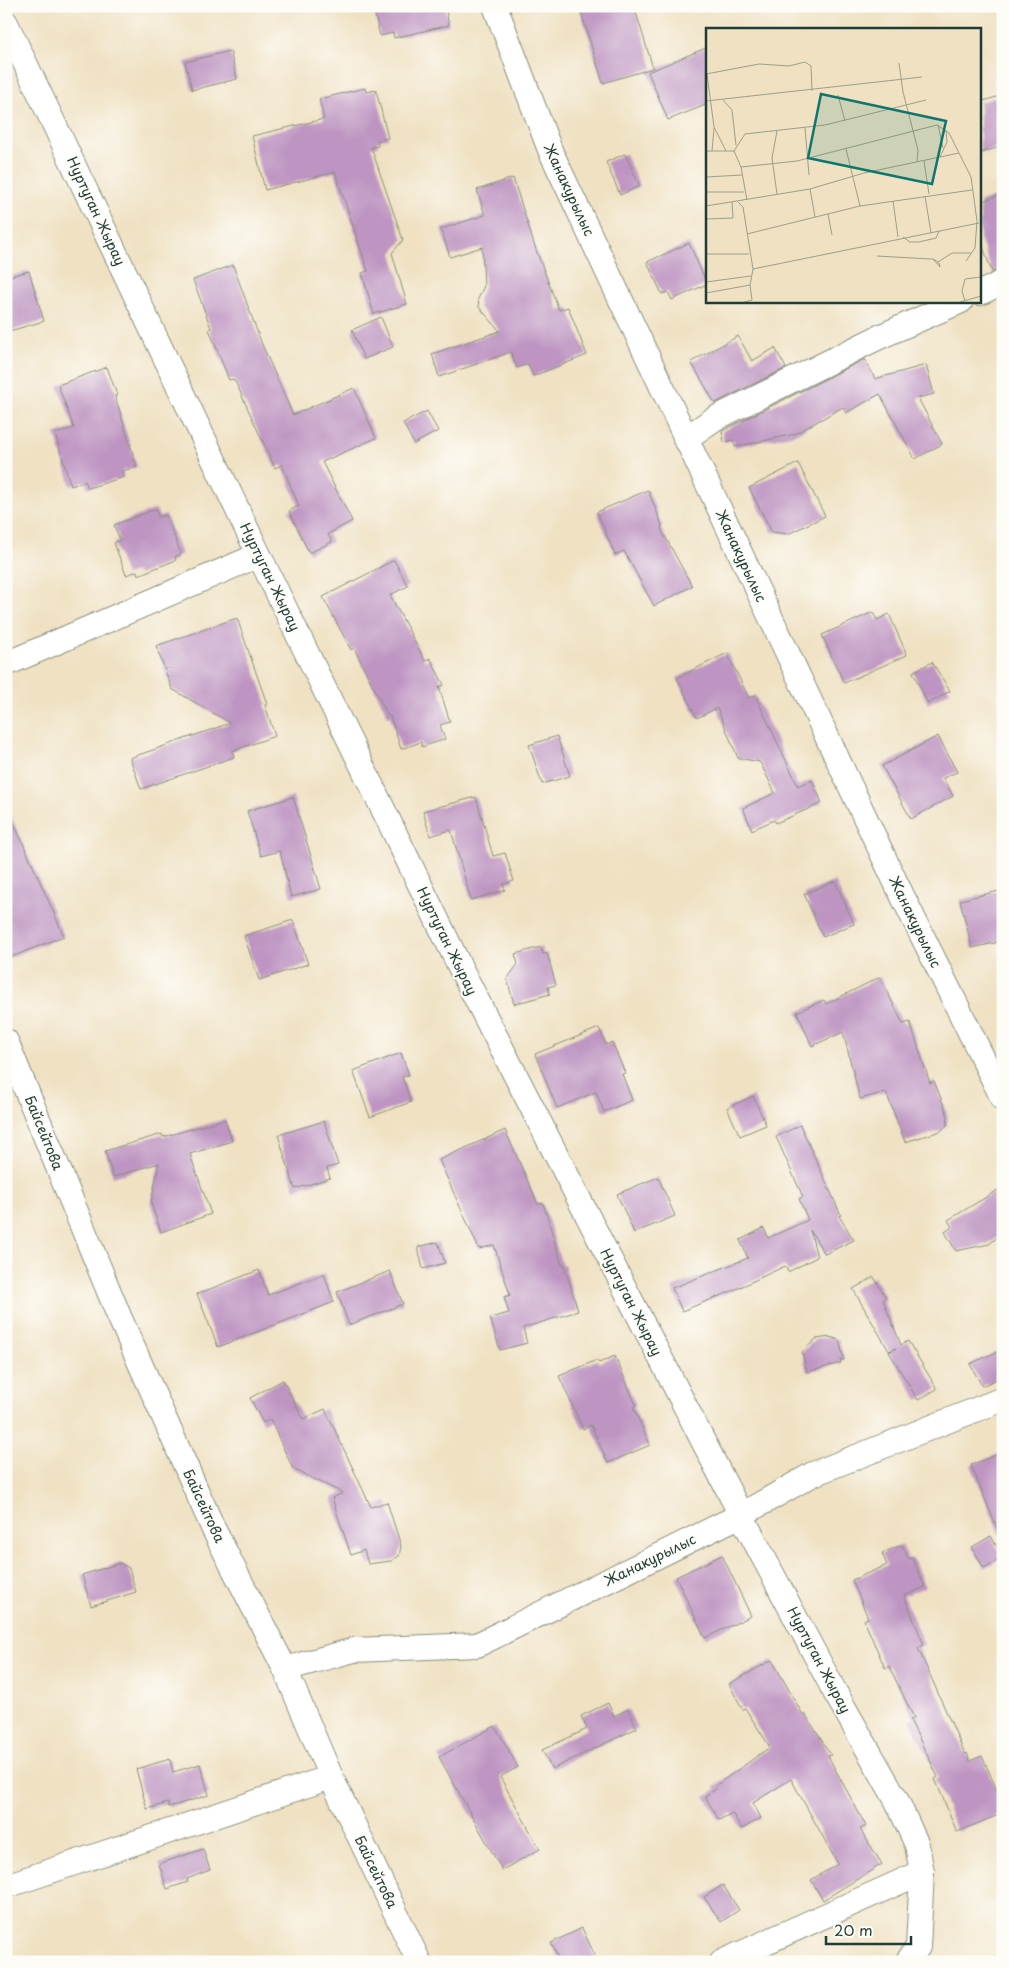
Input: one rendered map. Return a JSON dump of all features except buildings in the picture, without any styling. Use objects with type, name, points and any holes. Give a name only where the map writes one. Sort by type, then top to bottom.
[{"type":"street","name":"Жанакурылыс","points":[[494,6],[550,150],[896,883],[1003,1099]]},
{"type":"street","name":"Нуртуган Жырау","points":[[6,23],[259,555],[462,972],[742,1515],[835,1692],[897,1801],[916,1845],[922,1872],[918,1947],[907,1962]]},
{"type":"street","points":[[982,292],[1003,282]]},
{"type":"street","points":[[686,439],[714,419],[868,342],[960,302]]},
{"type":"street","points":[[6,664],[259,555]]},
{"type":"street","name":"Байсейтова","points":[[6,1041],[119,1316],[214,1530],[285,1669],[330,1778],[419,1962]]},
{"type":"street","name":"Жанакурылыс","points":[[285,1669],[354,1650],[477,1645],[742,1515],[813,1474],[1003,1399]]},
{"type":"street","points":[[6,1886],[330,1778]]},
{"type":"street","points":[[722,1962],[922,1872]]}]
